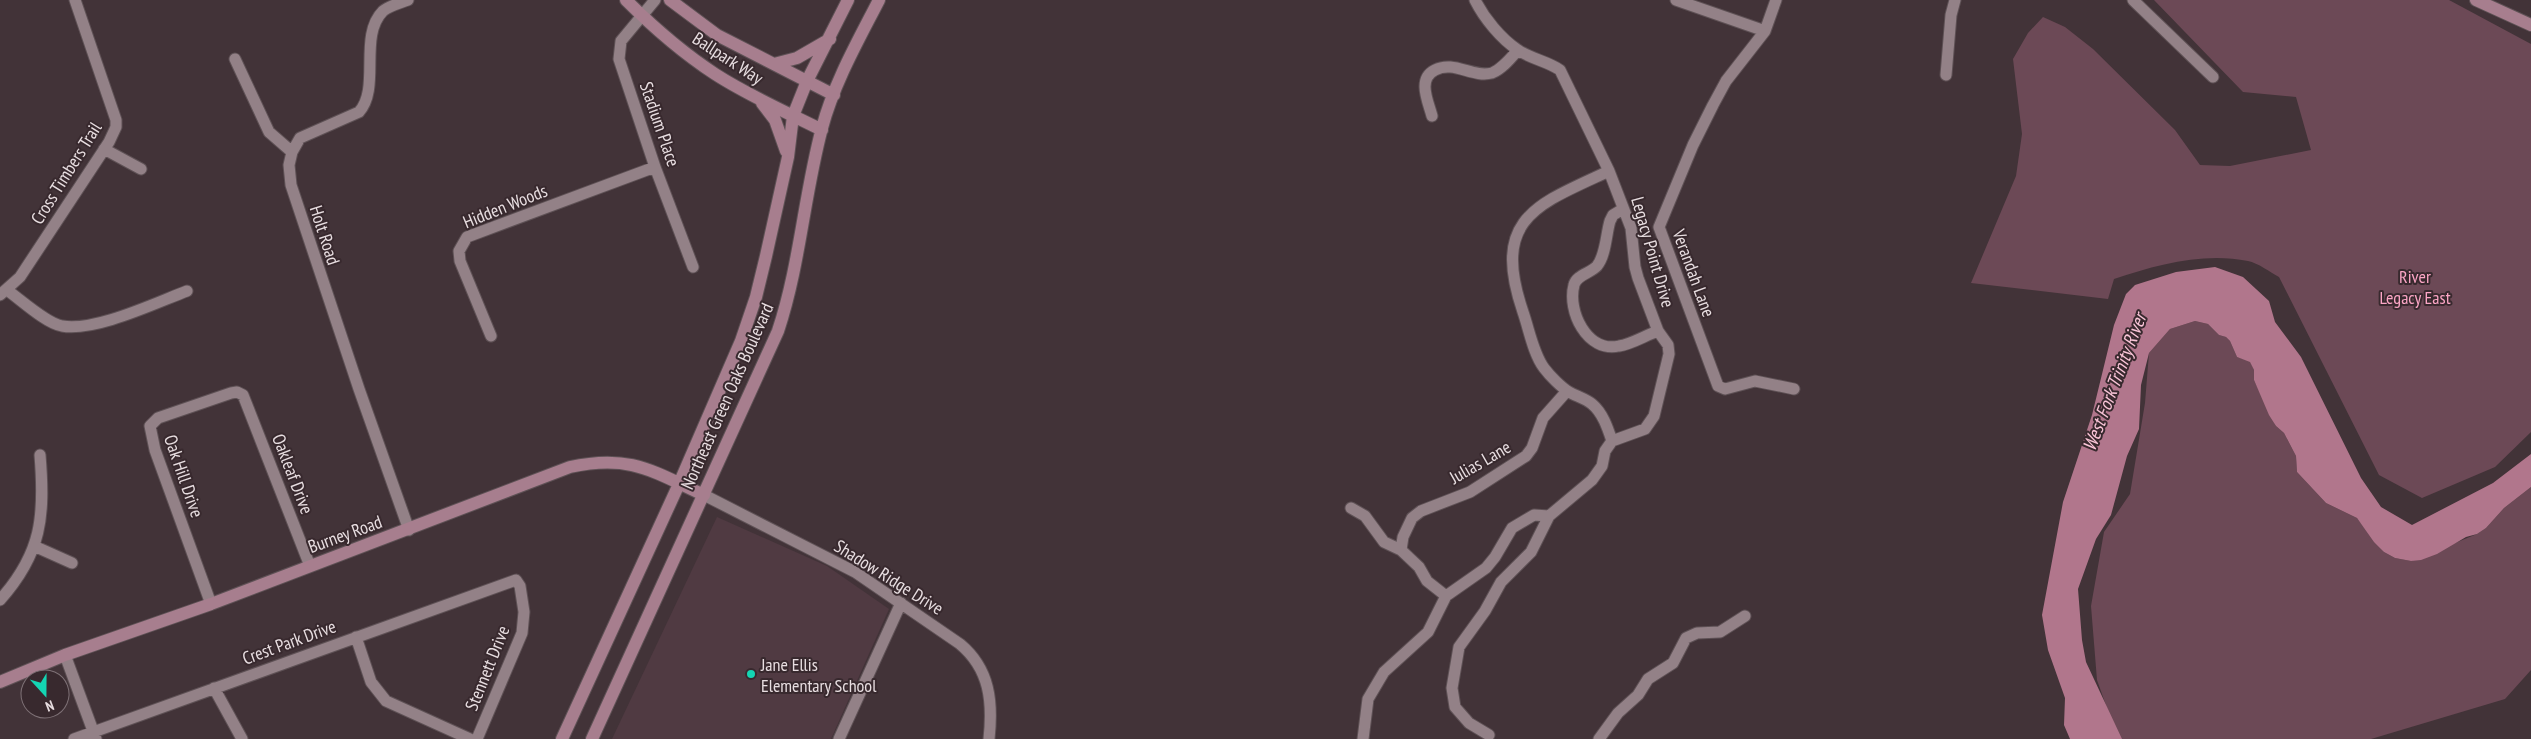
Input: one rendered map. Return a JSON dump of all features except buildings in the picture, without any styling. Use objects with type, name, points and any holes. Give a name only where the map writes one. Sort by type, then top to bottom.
[{"type":"main road","name":"Ballpark Way","points":[[626,0],[685,53],[716,74],[758,99],[822,130]]},
{"type":"main road","name":"Ballpark Way","points":[[670,0],[717,35],[834,95]]},
{"type":"main road","name":"Northeast Green Oaks Boulevard","points":[[562,739],[680,484],[741,341],[753,306],[788,156],[793,116],[807,80],[830,39],[848,0]]},
{"type":"main road","name":"Northeast Green Oaks Boulevard","points":[[592,739],[778,331],[786,309],[796,268],[822,130],[834,95],[879,0]]},
{"type":"main road","points":[[2476,0],[2531,25]]},
{"type":"main road","points":[[774,64],[797,58],[830,39]]},
{"type":"main road","points":[[758,99],[775,120],[788,156]]},
{"type":"main road","name":"Burney Road","points":[[0,682],[65,655],[211,604],[570,467],[588,463],[607,462],[636,465],[661,474],[704,495]]},
{"type":"street","name":"Cross Timbers Trail","points":[[4,293],[20,277],[104,149],[116,127],[116,120],[75,0]]},
{"type":"street","points":[[235,59],[269,132],[292,152],[300,138],[359,112],[363,108],[369,84],[371,47],[375,25],[385,10],[408,0]]},
{"type":"street","name":"Stadium Place","points":[[655,0],[621,41],[619,59],[655,167],[693,267]]},
{"type":"street","name":"Legacy Point Drive","points":[[1475,0],[1492,25],[1518,50],[1550,63],[1560,70],[1609,172],[1630,228],[1635,267],[1658,330],[1665,338],[1669,354],[1654,416],[1645,429],[1612,441]]},
{"type":"street","points":[[1676,0],[1738,24],[1765,31]]},
{"type":"street","name":"Verandah Lane","points":[[1776,0],[1765,31],[1726,81],[1713,105],[1693,145],[1659,227],[1718,386],[1725,389],[1755,381],[1794,388]]},
{"type":"street","points":[[1946,75],[1951,15],[1955,0]]},
{"type":"street","points":[[2133,0],[2213,76]]},
{"type":"street","points":[[1432,116],[1424,85],[1426,78],[1431,72],[1439,68],[1449,67],[1481,75],[1494,72],[1518,50]]},
{"type":"street","points":[[104,149],[141,169]]},
{"type":"street","name":"Holt Road","points":[[292,152],[289,165],[291,185],[306,236],[409,530]]},
{"type":"street","name":"Hidden Woods","points":[[491,336],[460,261],[460,251],[467,237],[655,167]]},
{"type":"street","points":[[1489,735],[1469,723],[1456,707],[1452,688],[1459,647],[1485,611],[1500,582],[1531,552],[1549,516],[1592,480],[1602,466],[1605,451],[1612,441],[1605,422],[1593,405],[1567,391],[1544,368],[1518,298],[1513,248],[1525,218],[1544,202],[1609,172]]},
{"type":"street","points":[[1623,209],[1612,215],[1597,265],[1576,280],[1573,286],[1575,316],[1582,330],[1604,345],[1612,347],[1620,346],[1658,330]]},
{"type":"street","points":[[4,293],[61,326],[80,326],[102,322],[187,291]]},
{"type":"street","name":"Julias Lane","points":[[1400,550],[1403,537],[1412,518],[1422,511],[1470,492],[1526,456],[1532,448],[1543,418],[1567,391]]},
{"type":"street","name":"Oak Hill Drive","points":[[211,604],[154,450],[150,426],[158,418],[231,393],[237,392],[243,395]]},
{"type":"street","name":"Oakleaf Drive","points":[[243,395],[310,566]]},
{"type":"street","points":[[0,600],[18,580],[34,546],[42,517],[40,455]]},
{"type":"street","name":"Shadow Ridge Drive","points":[[704,495],[855,572],[960,644],[974,657],[989,689],[991,716],[989,739]]},
{"type":"street","points":[[1351,508],[1365,516],[1384,542],[1400,550],[1420,567],[1426,581],[1446,596]]},
{"type":"street","points":[[1363,739],[1368,699],[1384,672],[1428,632],[1446,596],[1486,568],[1495,557],[1512,528],[1534,516],[1549,516]]},
{"type":"street","points":[[34,546],[72,563]]},
{"type":"street","name":"Crest Park Drive","points":[[74,739],[94,735],[214,688],[516,580]]},
{"type":"street","name":"Stennett Drive","points":[[477,739],[522,633],[524,612],[520,586],[516,580]]},
{"type":"street","points":[[839,739],[901,603]]},
{"type":"street","points":[[1599,739],[1618,713],[1638,695],[1648,679],[1673,662],[1686,638],[1697,633],[1720,632],[1745,616]]},
{"type":"street","points":[[356,637],[371,682],[386,701],[470,739]]},
{"type":"street","points":[[65,655],[94,735]]},
{"type":"street","points":[[214,688],[242,739]]},
{"type":"shaded area","name":"Jane Ellis Elementary School","points":[[717,517],[827,566],[889,609],[831,739],[612,739]]},
{"type":"green space","name":"River Legacy East","points":[[2154,0],[2449,0],[2531,44],[2531,432],[2495,467],[2422,498],[2379,475],[2279,277],[2252,262],[2214,258],[2197,259],[2146,269],[2114,279],[2108,299],[1971,283],[2016,176],[2022,134],[2013,59],[2028,33],[2043,17],[2065,27],[2093,49],[2175,130],[2200,165],[2230,166],[2311,150],[2296,97],[2243,92]]},
{"type":"green space","points":[[2195,321],[2208,324],[2219,335],[2226,337],[2230,341],[2237,357],[2250,361],[2254,370],[2254,380],[2276,426],[2284,433],[2296,456],[2297,472],[2326,503],[2357,518],[2384,552],[2395,558],[2411,561],[2477,534],[2486,528],[2504,508],[2531,487],[2531,670],[2505,699],[2371,739],[2118,739],[2097,680],[2091,606],[2104,532],[2130,494],[2145,403],[2149,353],[2170,329]]},
{"type":"water","name":"West Fork Trinity River","points":[[2215,267],[2243,277],[2269,301],[2275,322],[2301,357],[2361,478],[2381,507],[2412,525],[2493,483],[2531,454],[2531,487],[2504,508],[2486,528],[2477,534],[2466,537],[2437,554],[2421,560],[2411,561],[2395,558],[2384,552],[2374,542],[2357,518],[2326,503],[2297,472],[2296,456],[2284,433],[2276,426],[2269,415],[2254,380],[2254,370],[2250,362],[2237,357],[2230,341],[2226,337],[2219,335],[2208,324],[2195,321],[2170,329],[2149,353],[2141,385],[2139,429],[2127,456],[2111,515],[2096,539],[2078,589],[2082,640],[2086,662],[2122,739],[2070,739],[2064,725],[2065,698],[2048,650],[2042,615],[2063,502],[2092,415],[2114,325],[2126,294],[2135,285],[2176,272]]},
{"type":"place","name":"Jane Ellis Elementary School","points":[[751,674]]}]
